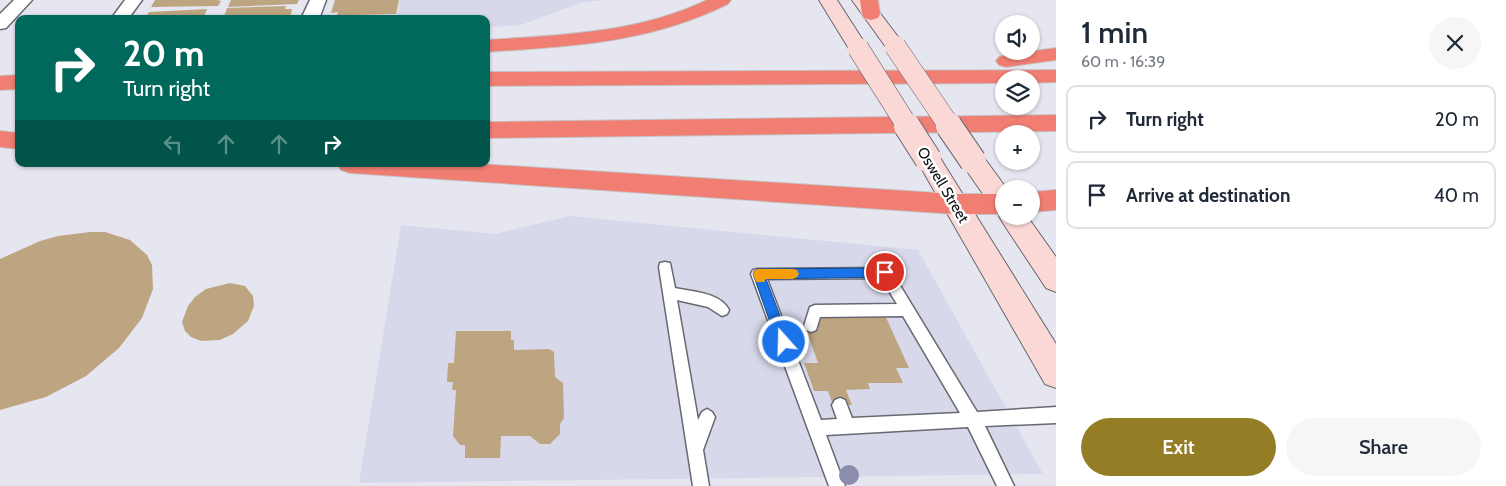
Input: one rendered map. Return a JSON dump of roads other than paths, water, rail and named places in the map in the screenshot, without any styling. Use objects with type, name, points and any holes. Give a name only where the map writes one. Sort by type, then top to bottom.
[{"type":"highway","points":[[490,46],[606,36],[643,30],[672,22],[722,0]]},
{"type":"highway","points":[[520,79],[935,64],[1028,59],[1056,54]]},
{"type":"highway","points":[[490,79],[1056,76]]},
{"type":"highway","points":[[0,84],[15,83]]},
{"type":"highway","points":[[490,130],[1056,123]]},
{"type":"highway","points":[[0,135],[15,135]]},
{"type":"highway","points":[[0,139],[15,140]]},
{"type":"highway","points":[[395,167],[954,204],[995,204]]},
{"type":"highway","points":[[1040,201],[1056,200]]},
{"type":"main road","name":"Oswell Street","points":[[828,0],[928,159],[1056,372]]},
{"type":"main road","points":[[867,5],[995,191]]},
{"type":"main road","points":[[1018,225],[1056,280]]},
{"type":"street","points":[[0,24],[24,0]]},
{"type":"street","points":[[122,15],[134,0]]},
{"type":"street","points":[[312,15],[318,0]]},
{"type":"lane","points":[[665,266],[701,486]]},
{"type":"lane","points":[[837,486],[758,274],[885,272],[972,418],[1006,486]]},
{"type":"lane","points":[[670,293],[712,302],[722,310]]},
{"type":"lane","points":[[811,326],[815,311],[907,310]]},
{"type":"lane","points":[[840,405],[847,426]]},
{"type":"lane","points":[[816,428],[972,418],[1056,415]]},
{"type":"lane","points":[[695,449],[707,417]]}]
